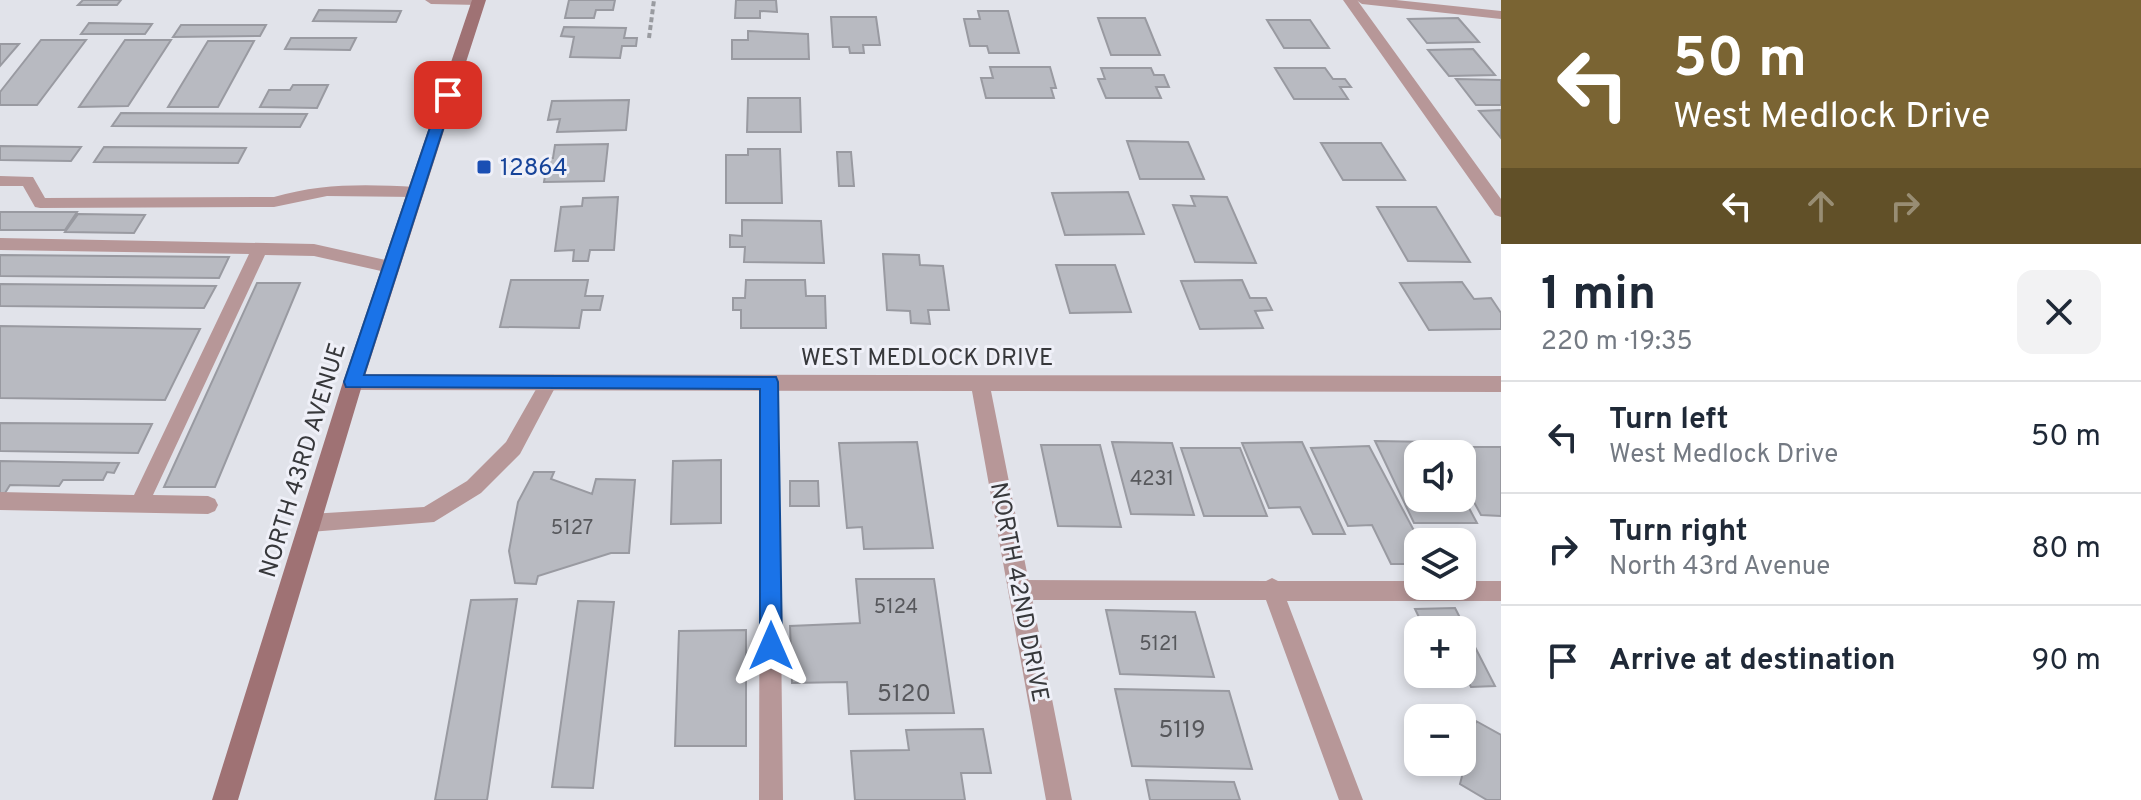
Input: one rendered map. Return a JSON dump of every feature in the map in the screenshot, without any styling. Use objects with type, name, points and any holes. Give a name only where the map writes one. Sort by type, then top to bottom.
[{"type":"main road","name":"NORTH 43RD AVENUE","points":[[225,800],[353,382],[479,0]]},
{"type":"street","points":[[1350,0],[1501,211]]},
{"type":"street","name":"WEST MEDLOCK DRIVE","points":[[353,382],[1501,384]]},
{"type":"street","name":"NORTH 42ND DRIVE","points":[[980,383],[1059,800]]},
{"type":"lane","points":[[431,0],[479,0]]},
{"type":"lane","points":[[1362,0],[1501,15]]},
{"type":"lane","points":[[0,181],[28,181],[40,203],[274,202],[300,193],[347,188],[416,192]]},
{"type":"lane","points":[[0,244],[314,250],[390,267]]},
{"type":"lane","points":[[140,503],[260,248]]},
{"type":"lane","points":[[310,523],[427,516],[474,487],[513,448],[549,382]]},
{"type":"lane","points":[[769,382],[771,800]]},
{"type":"lane","points":[[0,501],[208,505]]},
{"type":"lane","points":[[1019,590],[1272,588],[1501,591]]},
{"type":"lane","points":[[1272,588],[1351,800]]},
{"type":"path","points":[[649,38],[654,0]]},
{"type":"building","points":[[83,0],[121,0],[117,5],[78,5]]},
{"type":"building","points":[[569,0],[615,0],[613,10],[596,10],[594,18],[565,18]]},
{"type":"building","points":[[736,0],[776,0],[777,12],[760,11],[760,18],[735,18]]},
{"type":"building","points":[[319,10],[401,11],[396,22],[313,21]]},
{"type":"building","points":[[978,11],[1008,11],[1019,53],[989,53],[987,46],[970,46],[964,19],[980,19]]},
{"type":"building","points":[[831,17],[876,17],[880,45],[863,45],[864,53],[850,53],[849,47],[833,47]]},
{"type":"building","points":[[1098,18],[1145,18],[1160,55],[1111,55]]},
{"type":"building","points":[[1458,18],[1479,42],[1427,43],[1408,19]]},
{"type":"building","points":[[1267,20],[1310,20],[1329,48],[1284,48]]},
{"type":"building","points":[[89,23],[152,24],[145,34],[81,34]]},
{"type":"building","points":[[181,25],[266,25],[260,36],[173,37]]},
{"type":"building","points":[[564,27],[626,28],[624,38],[637,38],[636,46],[622,46],[620,58],[570,57],[574,37],[561,36]]},
{"type":"building","points":[[748,31],[808,34],[809,59],[732,59],[732,40],[748,40]]},
{"type":"building","points":[[291,38],[356,38],[350,50],[285,49]]},
{"type":"building","points":[[41,40],[86,40],[37,105],[0,105],[0,92]]},
{"type":"building","points":[[125,40],[171,40],[128,106],[79,107]]},
{"type":"building","points":[[208,41],[254,41],[218,107],[168,107]]},
{"type":"building","points":[[0,44],[19,44],[0,66]]},
{"type":"building","points":[[1473,49],[1495,75],[1449,76],[1428,50]]},
{"type":"building","points":[[990,67],[1050,67],[1056,88],[1051,88],[1054,98],[986,98],[981,78],[993,78]]},
{"type":"building","points":[[1101,68],[1151,68],[1154,75],[1164,75],[1169,87],[1156,87],[1161,98],[1106,98],[1098,79],[1105,79]]},
{"type":"building","points":[[1275,68],[1325,68],[1333,79],[1345,79],[1351,87],[1340,87],[1348,99],[1294,99]]},
{"type":"building","points":[[1456,79],[1501,80],[1501,105],[1476,105]]},
{"type":"building","points":[[293,85],[328,85],[317,108],[260,107],[269,90],[290,90]]},
{"type":"building","points":[[748,98],[800,98],[801,132],[747,132]]},
{"type":"building","points":[[629,100],[626,130],[557,132],[560,119],[548,120],[552,101]]},
{"type":"building","points":[[1501,110],[1501,138],[1479,111]]},
{"type":"building","points":[[121,113],[307,114],[300,127],[112,126]]},
{"type":"building","points":[[1127,141],[1188,142],[1204,179],[1140,179]]},
{"type":"building","points":[[1321,143],[1381,143],[1405,180],[1343,180]]},
{"type":"building","points":[[608,144],[604,181],[544,182],[548,158],[553,158],[555,145]]},
{"type":"building","points":[[0,146],[81,147],[71,161],[0,160]]},
{"type":"building","points":[[104,147],[246,148],[238,163],[94,162]]},
{"type":"building","points":[[748,149],[780,149],[782,203],[726,203],[726,155],[748,155]]},
{"type":"building","points":[[837,152],[851,152],[854,186],[839,186]]},
{"type":"building","points":[[1128,192],[1144,234],[1065,235],[1052,193]]},
{"type":"building","points":[[1191,196],[1227,197],[1256,263],[1195,262],[1173,205],[1195,206]]},
{"type":"building","points":[[618,197],[614,250],[590,250],[588,261],[573,261],[574,250],[555,251],[561,207],[582,206],[583,198]]},
{"type":"building","points":[[1377,207],[1436,207],[1470,262],[1408,261]]},
{"type":"building","points":[[0,212],[77,212],[65,230],[0,230]]},
{"type":"building","points":[[78,214],[145,215],[134,233],[65,232]]},
{"type":"building","points":[[742,220],[821,221],[824,263],[744,262],[745,247],[730,247],[730,235],[742,236]]},
{"type":"building","points":[[883,254],[919,255],[920,265],[943,266],[949,310],[928,310],[930,324],[911,323],[910,311],[887,310]]},
{"type":"building","points":[[0,255],[229,257],[219,278],[0,276]]},
{"type":"building","points":[[1056,265],[1115,265],[1131,312],[1070,313]]},
{"type":"building","points":[[511,280],[588,280],[585,296],[603,296],[600,310],[582,310],[579,328],[500,327]]},
{"type":"building","points":[[746,280],[805,280],[806,296],[825,296],[826,328],[741,328],[741,310],[733,310],[733,298],[745,298]]},
{"type":"building","points":[[1242,280],[1250,298],[1266,298],[1272,310],[1255,311],[1263,328],[1200,329],[1181,281]]},
{"type":"building","points":[[1462,282],[1474,299],[1491,298],[1501,313],[1501,329],[1429,330],[1400,283]]},
{"type":"building","points":[[257,283],[300,283],[215,487],[164,487]]},
{"type":"building","points":[[0,284],[216,286],[204,308],[0,306]]},
{"type":"building","points":[[0,326],[200,329],[165,400],[0,398]]},
{"type":"building","points":[[0,423],[152,424],[138,453],[0,451]]},
{"type":"building","points":[[1375,441],[1404,441],[1404,502]]},
{"type":"building","points":[[917,442],[933,548],[864,549],[862,527],[847,528],[839,443]]},
{"type":"building","points":[[1112,442],[1172,443],[1194,515],[1131,514]]},
{"type":"building","points":[[1302,442],[1345,534],[1313,534],[1300,507],[1269,508],[1242,443]]},
{"type":"building","points":[[1041,445],[1100,445],[1121,527],[1058,526]]},
{"type":"building","points":[[1369,446],[1413,528],[1404,528],[1404,564],[1391,564],[1372,525],[1348,526],[1311,448]]},
{"type":"building","points":[[1476,447],[1501,447],[1501,516],[1481,515],[1476,506]]},
{"type":"building","points":[[1181,448],[1240,448],[1267,516],[1204,516]]},
{"type":"building","points":[[721,460],[721,523],[671,524],[673,461]]},
{"type":"building","points":[[0,461],[119,463],[114,473],[107,472],[103,480],[63,480],[59,486],[10,485],[5,493],[0,493]]},
{"type":"building","points":[[534,472],[554,472],[551,479],[592,494],[596,479],[635,480],[629,553],[611,553],[538,576],[536,584],[515,583],[509,551],[518,502]]},
{"type":"building","points":[[790,481],[818,481],[819,506],[790,506]]},
{"type":"building","points":[[1409,512],[1471,512],[1477,523],[1414,523]]},
{"type":"building","points":[[856,579],[934,579],[954,713],[849,714],[847,682],[792,683],[790,626],[860,623]]},
{"type":"building","points":[[517,599],[487,800],[435,800],[471,600]]},
{"type":"building","points":[[578,601],[614,602],[593,788],[552,787]]},
{"type":"building","points":[[1455,608],[1459,616],[1418,616],[1415,609]]},
{"type":"building","points":[[1106,610],[1195,612],[1214,677],[1120,674]]},
{"type":"building","points":[[746,630],[746,746],[675,746],[679,631]]},
{"type":"building","points":[[1476,649],[1495,686],[1476,687]]},
{"type":"building","points":[[1115,689],[1229,691],[1252,769],[1132,766]]},
{"type":"building","points":[[1476,721],[1501,735],[1501,800],[1487,800],[1460,784],[1462,776],[1476,776]]},
{"type":"building","points":[[983,729],[991,773],[961,773],[965,800],[855,800],[851,751],[909,750],[906,730]]},
{"type":"building","points":[[1146,780],[1234,782],[1240,800],[1150,800]]},
{"type":"place","name":"12864","points":[[484,167]]},
{"type":"route","points":[[448,95],[353,382],[769,382],[771,646]]}]
